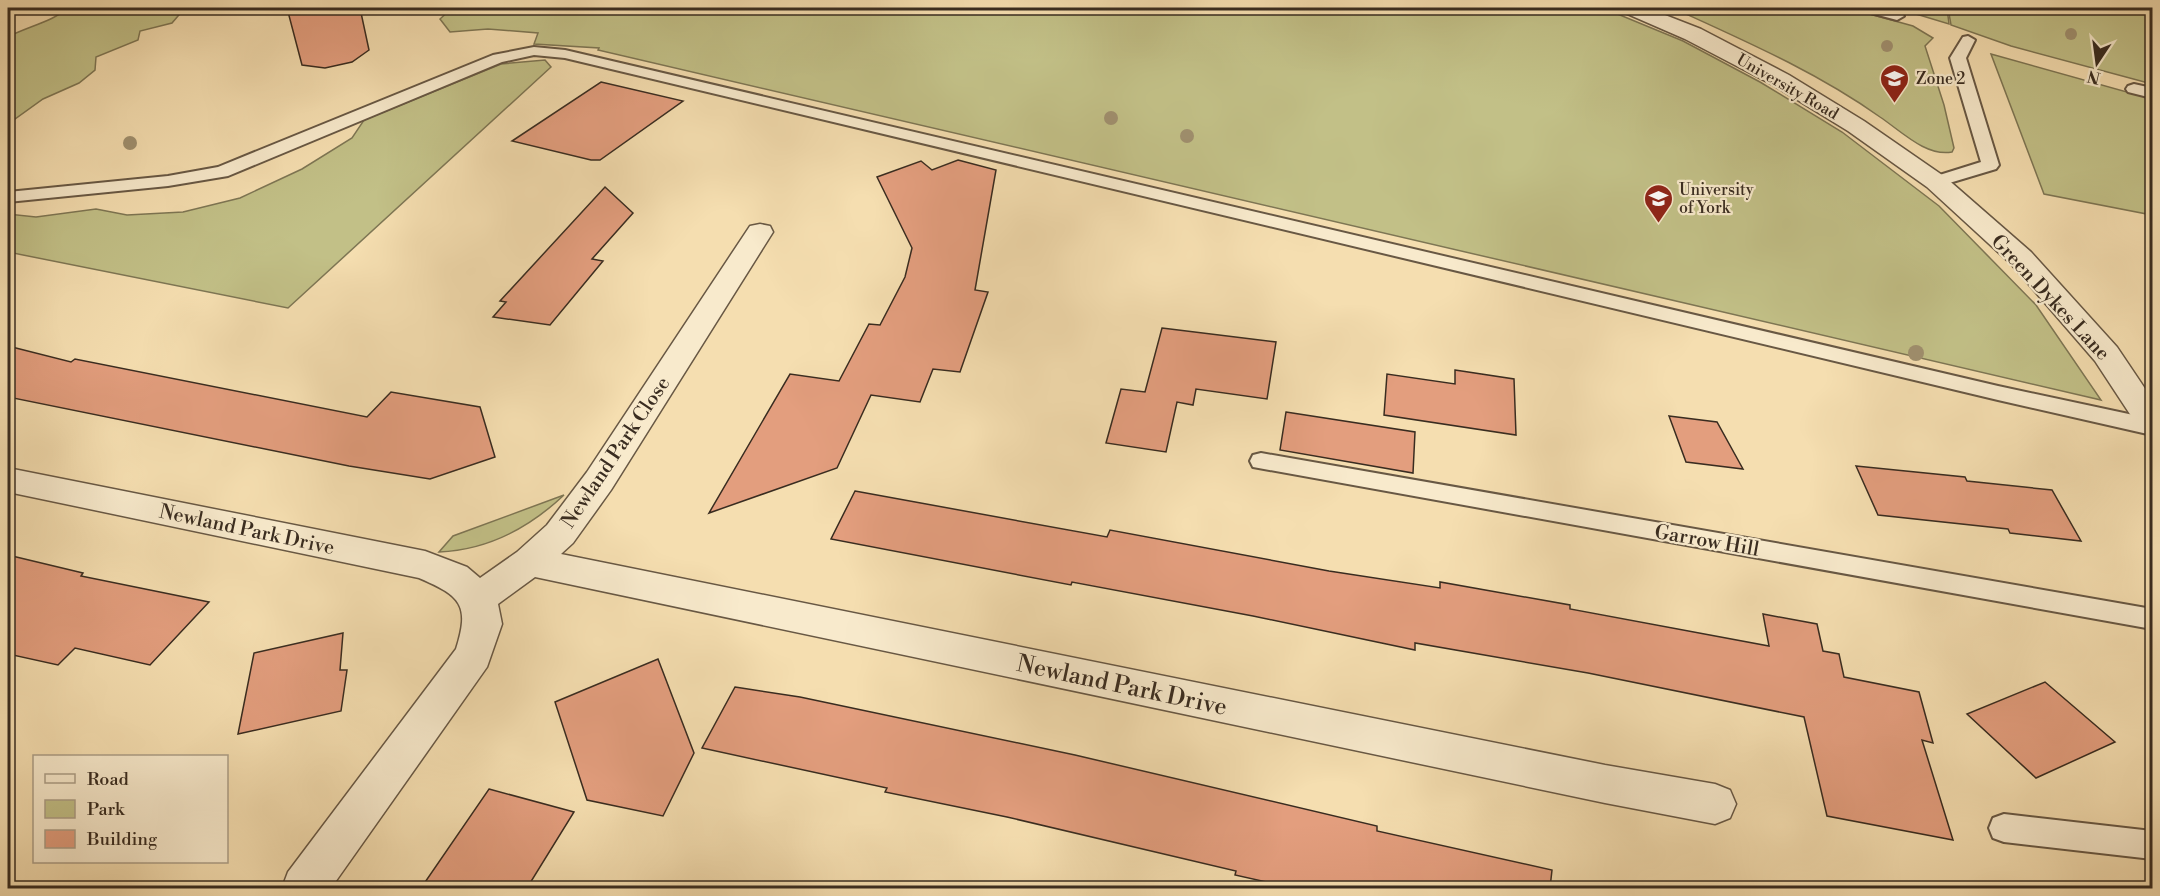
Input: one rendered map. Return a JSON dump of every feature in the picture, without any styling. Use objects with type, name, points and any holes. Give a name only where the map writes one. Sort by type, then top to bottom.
[{"type":"street","name":"University Road","points":[[1630,8],[1693,34],[1781,80],[1856,126],[1936,182]]},
{"type":"street","name":"Green Dykes Lane","points":[[1936,182],[2020,258],[2106,354],[2152,425]]},
{"type":"street","name":"Newland Park Close","points":[[478,598],[530,562],[560,534],[599,481],[760,232]]},
{"type":"street","name":"Newland Park Drive","points":[[8,480],[425,565],[454,577],[478,598]]},
{"type":"street","name":"Newland Park Drive","points":[[530,562],[1605,784],[1715,804]]},
{"type":"street","points":[[304,888],[473,656],[483,624],[478,598]]},
{"type":"lane","points":[[1868,8],[1897,16]]},
{"type":"lane","points":[[1936,182],[1990,165],[1958,58],[1968,40]]},
{"type":"lane","points":[[8,197],[168,181],[222,172],[498,58],[534,51],[565,54],[1986,391],[2152,425]]},
{"type":"lane","points":[[2134,89],[2152,93]]},
{"type":"lane","name":"Garrow Hill","points":[[1261,461],[2152,619]]},
{"type":"lane","points":[[2004,828],[2152,845]]},
{"type":"green space","points":[[66,8],[184,9],[172,23],[140,31],[138,40],[96,57],[95,70],[79,83],[43,99],[8,124],[8,37],[56,16]]},
{"type":"green space","name":"University of York","points":[[452,8],[1603,8],[1683,41],[1760,82],[1842,132],[1939,206],[2036,305],[2101,400],[598,50],[599,48],[534,44],[538,33],[488,29],[450,32],[440,19]]},
{"type":"green space","points":[[1673,8],[1848,8],[1913,26],[1933,38],[1925,46],[1944,105],[1954,148],[1952,152],[1942,153],[1923,147],[1831,85]]},
{"type":"green space","points":[[1896,8],[1947,8],[1949,24]]},
{"type":"green space","points":[[1948,8],[2152,8],[2152,84],[2011,46],[1951,25]]},
{"type":"green space","points":[[1991,54],[2152,99],[2152,215],[2044,194]]},
{"type":"green space","points":[[545,60],[551,67],[288,308],[8,252],[8,214],[36,217],[96,209],[127,215],[183,212],[240,198],[302,169],[352,138],[364,120],[501,64]]},
{"type":"green space","points":[[564,495],[537,518],[507,535],[474,547],[439,552],[453,536]]},
{"type":"building","points":[[287,8],[360,8],[369,50],[352,62],[325,68],[302,65]]},
{"type":"building","points":[[601,82],[683,101],[600,160],[591,160],[512,141]]},
{"type":"building","points":[[958,160],[996,170],[975,290],[988,292],[960,372],[933,369],[920,402],[871,395],[837,468],[709,513],[790,374],[839,381],[869,324],[880,325],[905,277],[912,248],[877,177],[921,161],[932,170]]},
{"type":"building","points":[[605,187],[633,213],[592,259],[603,261],[550,325],[493,317],[506,302],[500,301]]},
{"type":"building","points":[[1162,328],[1276,342],[1267,399],[1196,389],[1193,405],[1177,402],[1166,452],[1106,443],[1121,389],[1145,392]]},
{"type":"building","points":[[8,346],[71,362],[75,359],[367,417],[391,392],[480,407],[495,457],[430,479],[349,466],[8,397]]},
{"type":"building","points":[[1455,370],[1514,379],[1516,435],[1384,415],[1387,374],[1455,384]]},
{"type":"building","points":[[1286,412],[1415,432],[1413,473],[1280,450]]},
{"type":"building","points":[[1669,416],[1717,422],[1743,469],[1686,462]]},
{"type":"building","points":[[1856,466],[1965,477],[1967,481],[2052,490],[2081,541],[2010,533],[2008,529],[1878,515]]},
{"type":"building","points":[[855,491],[1107,537],[1110,530],[1329,571],[1440,588],[1440,582],[1570,605],[1570,609],[1769,646],[1763,614],[1817,624],[1823,651],[1839,654],[1844,677],[1919,692],[1933,743],[1922,740],[1953,840],[1827,816],[1804,717],[1588,673],[1415,643],[1415,650],[1253,616],[1072,582],[1071,585],[831,539]]},
{"type":"building","points":[[8,555],[83,573],[81,576],[209,602],[150,665],[75,648],[58,665],[8,654]]},
{"type":"building","points":[[343,633],[340,670],[347,670],[341,711],[238,734],[254,653]]},
{"type":"building","points":[[658,659],[694,753],[663,816],[587,800],[555,702]]},
{"type":"building","points":[[2045,682],[2115,742],[2036,778],[1967,714]]},
{"type":"building","points":[[735,687],[800,697],[1075,755],[1377,826],[1377,831],[1552,870],[1550,888],[1294,888],[1235,875],[1236,871],[1007,817],[885,792],[887,788],[702,748]]},
{"type":"building","points":[[489,789],[574,812],[527,888],[421,888]]},
{"type":"place","name":"Zone 2","points":[[1895,104]]},
{"type":"place","name":"University of York","points":[[1658,224]]}]
